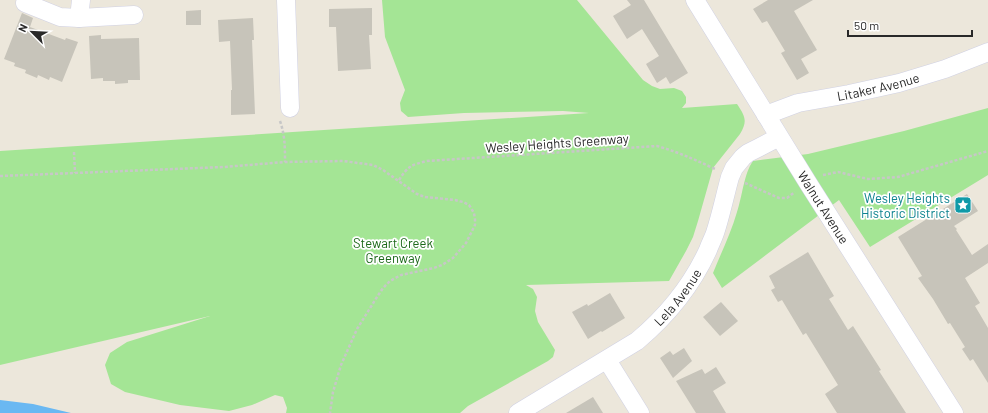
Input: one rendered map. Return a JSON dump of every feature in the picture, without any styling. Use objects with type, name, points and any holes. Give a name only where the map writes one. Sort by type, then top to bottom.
[{"type":"street","points":[[79,18],[81,0]]},
{"type":"street","points":[[284,112],[286,0]]},
{"type":"street","name":"Walnut Avenue","points":[[695,0],[808,183],[954,413]]},
{"type":"street","points":[[25,3],[60,17],[79,18],[134,15]]},
{"type":"street","name":"Litaker Avenue","points":[[766,115],[798,103],[899,83],[945,69],[988,52]]},
{"type":"street","name":"Lela Avenue","points":[[518,413],[637,341],[674,306],[702,264],[715,233],[730,177],[734,168],[748,153],[779,136]]},
{"type":"street","points":[[607,360],[640,413]]},
{"type":"path","points":[[284,112],[283,129],[285,162]]},
{"type":"path","name":"Wesley Heights Greenway","points":[[399,180],[404,172],[412,165],[427,161],[657,146],[694,158],[720,171]]},
{"type":"path","points":[[741,181],[779,198],[787,198],[808,183],[824,175],[838,172],[868,179],[898,177],[988,151]]},
{"type":"path","points":[[74,152],[75,173]]},
{"type":"path","points":[[0,176],[217,167],[285,162],[343,161],[373,165],[399,180],[417,194],[425,197],[455,200],[469,205],[474,213],[475,225],[466,243],[453,258],[434,268],[401,275],[390,281],[383,288],[358,329],[341,365],[333,392],[330,413]]},
{"type":"green space","name":"Stewart Creek Greenway","points":[[382,0],[577,0],[643,80],[660,89],[674,88],[682,91],[686,97],[686,103],[682,108],[737,104],[744,115],[744,126],[740,134],[713,168],[693,237],[669,281],[526,285],[533,289],[537,297],[535,311],[538,322],[555,350],[553,357],[468,406],[460,413],[286,413],[287,408],[283,397],[275,395],[252,405],[229,411],[180,405],[125,392],[111,384],[105,365],[110,353],[127,342],[210,316],[0,365],[0,151],[589,113],[563,111],[464,113],[408,117],[401,111],[400,103],[405,90],[385,37]]},
{"type":"green space","points":[[988,108],[988,175],[870,247],[839,200],[722,288],[713,273],[732,228],[747,172],[753,161],[808,154],[904,131]]},
{"type":"water","points":[[0,400],[33,404],[71,413],[0,413]]},
{"type":"building","points":[[627,0],[644,0],[688,73],[670,84],[666,77],[657,83],[646,64],[659,56],[642,29],[627,39],[613,16],[631,5]]},
{"type":"building","points":[[768,0],[813,0],[794,11],[817,50],[801,59],[809,73],[797,80],[781,53],[785,51],[767,21],[762,23],[753,9]]},
{"type":"building","points":[[372,8],[372,35],[369,35],[371,69],[338,71],[336,27],[329,27],[329,9]]},
{"type":"building","points":[[201,10],[201,25],[186,25],[186,11]]},
{"type":"building","points":[[22,13],[33,18],[30,27],[65,40],[66,38],[78,42],[62,82],[50,77],[49,80],[38,75],[37,78],[25,73],[26,70],[14,66],[15,63],[4,59]]},
{"type":"building","points":[[253,18],[254,40],[252,40],[255,114],[231,115],[232,90],[230,41],[219,42],[218,20]]},
{"type":"building","points":[[101,35],[101,39],[139,38],[140,80],[128,80],[128,83],[115,84],[115,81],[103,81],[103,78],[91,79],[89,36]]},
{"type":"building","points":[[967,194],[978,211],[954,226],[972,255],[988,244],[988,263],[965,278],[980,303],[975,306],[988,328],[988,383],[973,359],[970,361],[962,349],[965,347],[918,278],[922,276],[898,237]]},
{"type":"building","points":[[808,252],[834,296],[829,299],[848,330],[853,326],[881,370],[879,371],[906,413],[837,413],[825,394],[838,385],[806,333],[803,335],[782,300],[778,302],[771,290],[775,288],[769,276]]},
{"type":"building","points":[[610,293],[625,318],[588,339],[572,312],[587,304],[588,306]]},
{"type":"building","points":[[721,302],[738,321],[720,336],[703,317]]},
{"type":"building","points":[[684,348],[692,361],[673,378],[660,358],[670,351],[673,355]]},
{"type":"building","points":[[716,367],[726,383],[713,391],[726,413],[696,413],[676,381],[702,369],[705,374]]},
{"type":"building","points":[[593,397],[603,413],[566,413]]},
{"type":"place","name":"Wesley Heights Historic District","points":[[963,205]]}]
